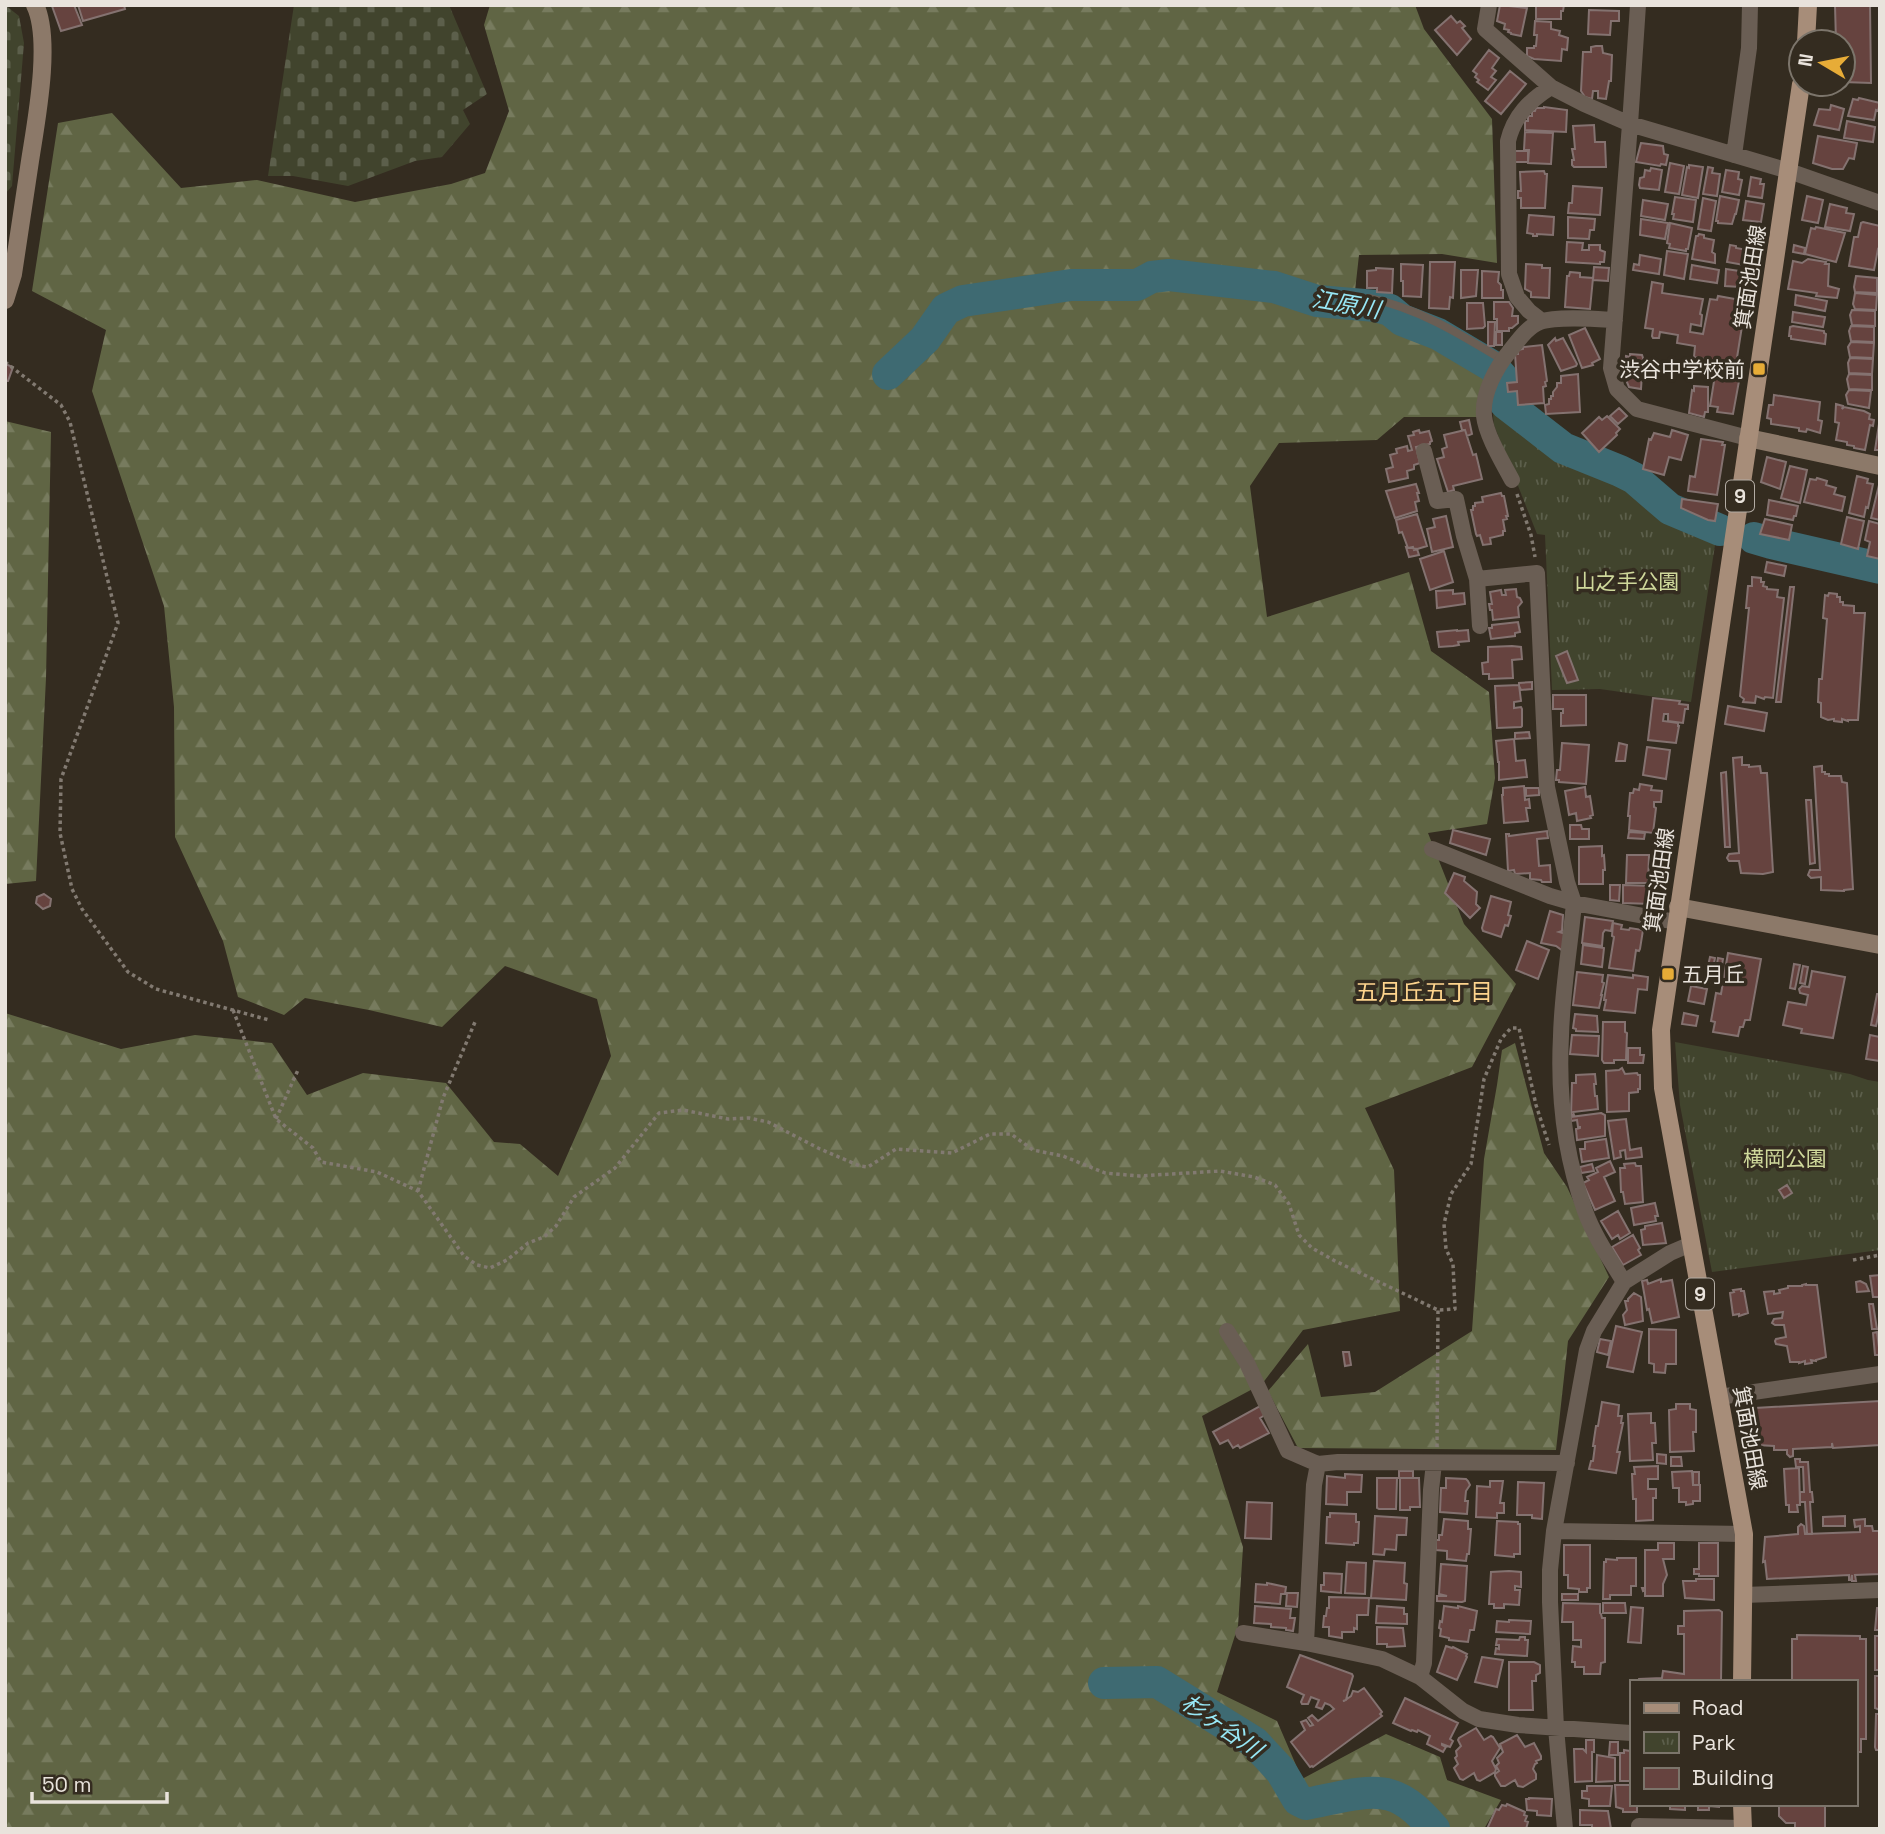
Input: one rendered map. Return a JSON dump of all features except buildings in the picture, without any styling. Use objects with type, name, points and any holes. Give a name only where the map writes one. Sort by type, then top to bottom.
[{"type":"main road","points":[[1807,28],[1808,5]]},
{"type":"main road","name":"箕面池田線","points":[[1742,1680],[1744,1534],[1663,1088],[1661,1030],[1799,98]]},
{"type":"main road","points":[[1742,1806],[1743,1828]]},
{"type":"street","points":[[5,299],[13,274],[40,92],[43,40],[35,5]]},
{"type":"street","points":[[1489,5],[1485,29],[1551,87],[1630,124],[1789,171],[1880,203]]},
{"type":"street","points":[[1638,5],[1611,368],[1617,389],[1637,409],[1748,438],[1880,466]]},
{"type":"street","points":[[1734,155],[1749,48],[1750,5]]},
{"type":"street","points":[[1542,321],[1517,297],[1509,274],[1508,141],[1511,127],[1528,103],[1551,87]]},
{"type":"street","points":[[1512,480],[1484,415],[1488,390],[1498,367],[1523,334],[1542,321],[1615,320]]},
{"type":"street","points":[[1424,451],[1437,501],[1456,499],[1477,579],[1480,626]]},
{"type":"street","points":[[1477,579],[1537,573],[1547,787],[1574,903],[1560,1038],[1566,1132],[1571,1163],[1586,1213],[1624,1282]]},
{"type":"street","points":[[1432,849],[1574,903],[1677,915],[1880,945]]},
{"type":"street","points":[[1565,1829],[1556,1728],[1550,1602],[1554,1531],[1587,1350],[1594,1331],[1624,1282],[1671,1252],[1691,1244]]},
{"type":"street","points":[[1227,1331],[1247,1363],[1287,1451],[1318,1465],[1338,1462],[1567,1463]]},
{"type":"street","points":[[1719,1397],[1880,1374]]},
{"type":"street","points":[[1420,1676],[1424,1663],[1434,1463]]},
{"type":"street","points":[[1306,1643],[1314,1485],[1318,1465]]},
{"type":"street","points":[[1554,1531],[1744,1534]]},
{"type":"street","points":[[1743,1595],[1880,1590]]},
{"type":"street","points":[[1243,1633],[1382,1659],[1420,1676],[1463,1712],[1479,1719],[1518,1725],[1630,1733]]},
{"type":"street","points":[[1639,1826],[1743,1828]]},
{"type":"lane","points":[[1369,298],[1394,303],[1452,328],[1498,367]]},
{"type":"path","points":[[5,362],[61,405],[70,422],[118,623],[61,779],[60,833],[72,889],[82,909],[128,972],[156,989],[269,1020]]},
{"type":"path","points":[[1512,480],[1531,534],[1537,573]]},
{"type":"path","points":[[233,1010],[276,1119],[313,1148],[321,1162],[377,1172],[418,1191],[464,1256],[477,1265],[490,1268],[507,1260],[528,1243],[544,1237],[556,1226],[574,1197],[615,1168],[659,1113],[684,1110],[728,1119],[749,1118],[768,1122],[820,1149],[868,1167],[896,1149],[952,1153],[990,1134],[1011,1134],[1033,1150],[1063,1156],[1105,1173],[1139,1176],[1220,1171],[1254,1177],[1275,1185],[1289,1204],[1299,1235],[1312,1248],[1438,1310],[1455,1310],[1453,1264],[1446,1249],[1444,1224],[1451,1194],[1471,1164],[1484,1079],[1501,1040],[1511,1028],[1519,1028],[1536,1105],[1550,1147]]},
{"type":"path","points":[[418,1191],[443,1098],[475,1023]]},
{"type":"path","points":[[276,1119],[298,1070]]},
{"type":"path","points":[[1853,1259],[1880,1255]]},
{"type":"path","points":[[1434,1463],[1437,1454],[1438,1310]]},
{"type":"green space","points":[[5,5],[19,16],[24,43],[12,186],[5,194]]},
{"type":"green space","points":[[294,5],[449,5],[487,94],[463,110],[470,124],[442,157],[415,161],[348,186],[293,176],[268,176]]},
{"type":"green space","points":[[490,5],[1415,5],[1424,29],[1492,119],[1497,263],[1442,254],[1359,255],[1354,300],[1501,371],[1477,417],[1404,417],[1377,440],[1279,443],[1250,486],[1267,617],[1409,572],[1431,651],[1489,692],[1495,778],[1487,824],[1428,833],[1464,924],[1516,984],[1472,1067],[1365,1108],[1394,1170],[1400,1311],[1303,1330],[1262,1384],[1202,1416],[1243,1547],[1238,1626],[1217,1692],[1277,1721],[1302,1779],[1386,1734],[1440,1757],[1447,1780],[1501,1800],[1484,1829],[5,1829],[5,1013],[121,1049],[195,1035],[272,1043],[307,1095],[363,1073],[446,1083],[494,1142],[520,1144],[558,1176],[611,1056],[597,999],[505,966],[442,1027],[305,998],[284,1015],[238,997],[223,941],[175,837],[174,707],[164,606],[92,391],[106,330],[32,291],[58,123],[112,113],[181,188],[257,180],[355,202],[451,184],[485,173],[509,111],[484,25]]},
{"type":"green space","name":"山之手公園","points":[[1498,383],[1500,401],[1508,411],[1561,452],[1621,473],[1673,513],[1717,532],[1691,702],[1600,689],[1552,690],[1545,535],[1537,534],[1494,425],[1493,404]]},
{"type":"green space","points":[[5,421],[51,432],[46,678],[36,881],[5,884]]},
{"type":"green space","name":"横岡公園","points":[[1675,1042],[1850,1074],[1880,1082],[1880,1250],[1712,1272],[1680,1105]]},
{"type":"green space","points":[[1515,1043],[1544,1153],[1567,1187],[1609,1277],[1568,1341],[1556,1450],[1298,1448],[1268,1391],[1308,1344],[1321,1397],[1375,1392],[1472,1331],[1484,1159],[1502,1050]]},
{"type":"waterway","name":"江原川","points":[[888,374],[925,339],[946,309],[963,301],[1071,285],[1137,285],[1152,277],[1169,275],[1274,287],[1317,301],[1376,306],[1390,310],[1402,320],[1438,334],[1492,366],[1502,377],[1505,403],[1563,448],[1634,478],[1670,509],[1720,530]]},
{"type":"waterway","name":"江原川","points":[[1754,538],[1880,568]]},
{"type":"waterway","name":"杉ヶ谷川","points":[[1104,1683],[1157,1682],[1254,1742],[1281,1771],[1298,1800],[1306,1804],[1380,1793],[1397,1797],[1409,1804],[1434,1829]]},
{"type":"place","name":"渋谷中学校前","points":[[1759,369]]},
{"type":"place","name":"五月丘","points":[[1668,974]]},
{"type":"district","name":"五月丘五丁目","points":[[1424,992]]}]
